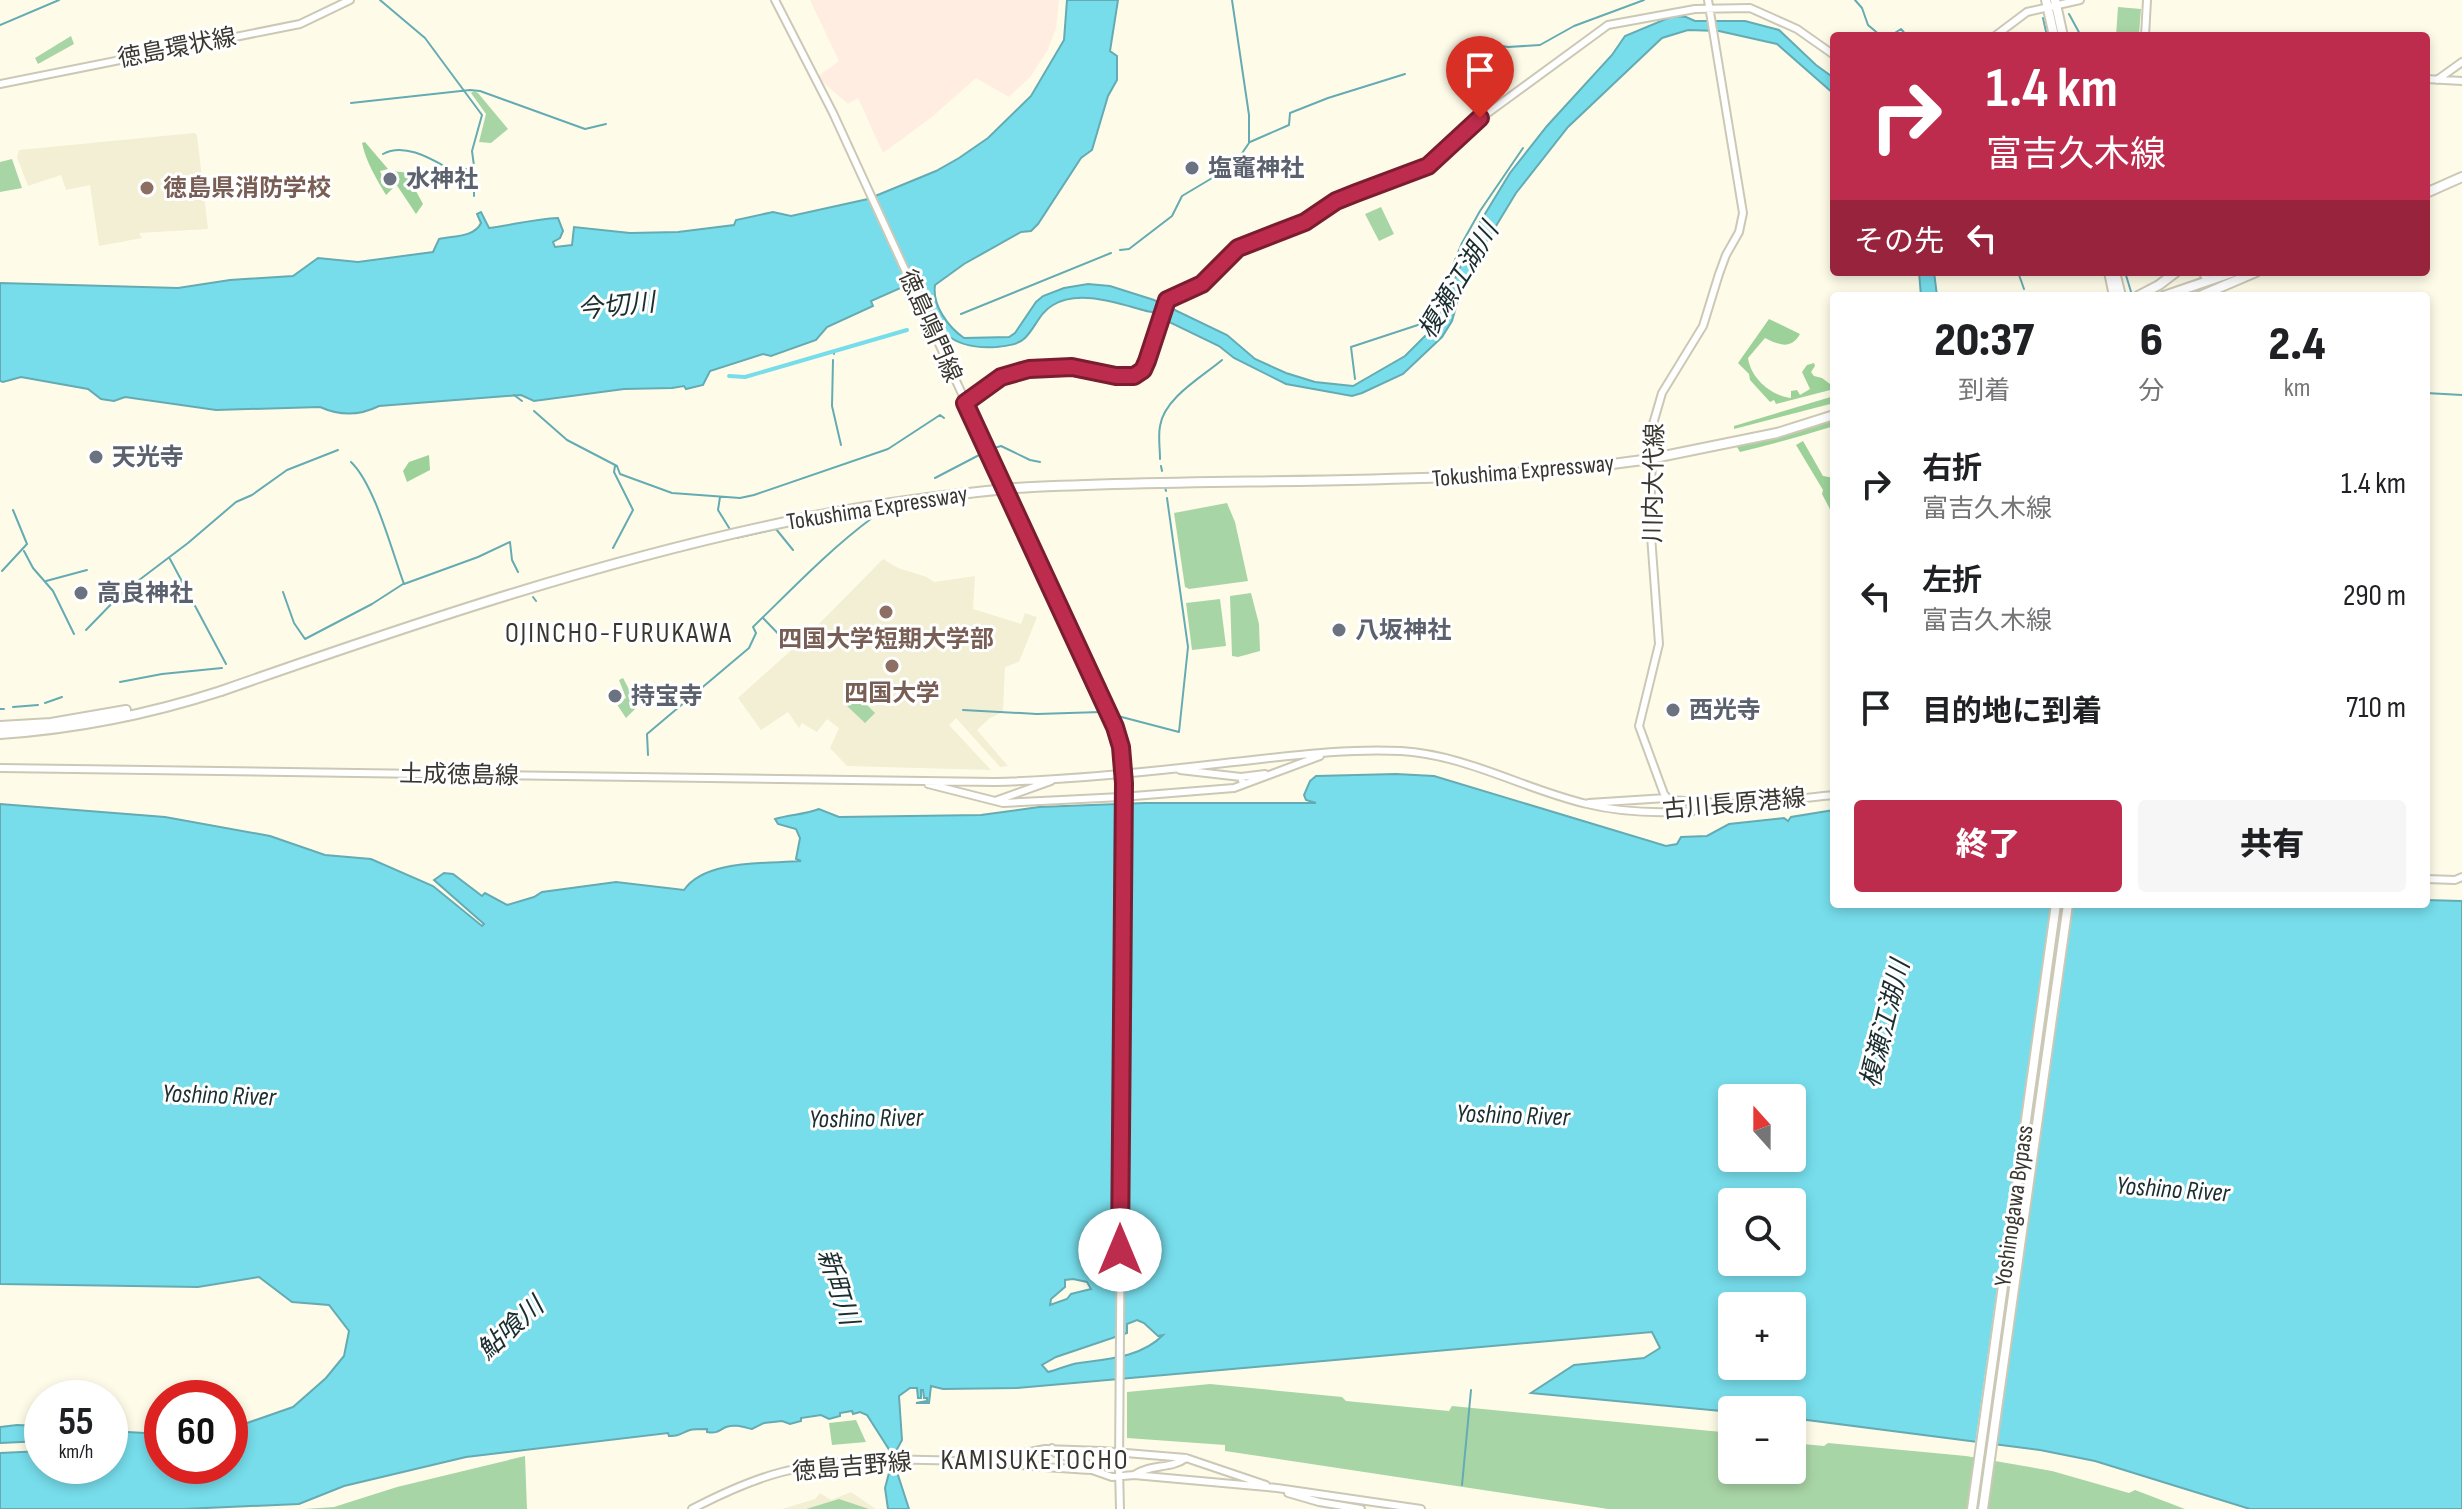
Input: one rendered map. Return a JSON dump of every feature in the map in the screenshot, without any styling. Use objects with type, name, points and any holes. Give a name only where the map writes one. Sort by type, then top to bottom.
[{"type":"highway","points":[[2051,3],[2054,32]]},
{"type":"highway","points":[[2051,3],[2062,32]]},
{"type":"highway","points":[[2430,191],[2462,177]]},
{"type":"highway","points":[[2146,292],[2171,276]]},
{"type":"highway","points":[[2176,292],[2224,276]]},
{"type":"highway","points":[[2188,292],[2226,276]]},
{"type":"highway","points":[[2209,292],[2247,276]]},
{"type":"highway","name":"Tokushima Expressway","points":[[0,734],[107,720],[170,706],[446,613],[677,547],[859,508],[1015,488],[1464,477],[1555,471],[1643,460],[1777,433],[1830,414]]},
{"type":"highway","name":"Tokushima Expressway","points":[[0,726],[76,720],[219,692]]},
{"type":"highway","name":"Yoshinogawa Bypass","points":[[1972,1509],[2055,908]]},
{"type":"highway","name":"Yoshinogawa Bypass","points":[[1983,1509],[2067,908]]},
{"type":"main road","name":"徳島環状線","points":[[0,84],[300,24],[350,0]]},
{"type":"main road","name":"徳島鳴門線","points":[[775,0],[868,189],[1115,727],[1121,747],[1124,778],[1120,1509]]},
{"type":"main road","points":[[2000,32],[2023,14],[2051,3],[2080,0]]},
{"type":"main road","points":[[2145,32],[2147,0]]},
{"type":"main road","points":[[965,403],[1001,377],[1029,369],[1072,367],[1116,376],[1134,376],[1145,366],[1167,300],[1209,278],[1238,248],[1305,222],[1346,197],[1435,162],[1470,126],[1608,25],[1708,4],[1750,8],[1797,29],[1830,52]]},
{"type":"main road","name":"川内大代線","points":[[1666,798],[1639,726],[1659,644],[1650,522],[1653,424],[1662,393],[1703,326],[1726,255],[1739,232],[1743,213],[1708,4]]},
{"type":"main road","points":[[2437,80],[2462,62]]},
{"type":"main road","points":[[2430,79],[2462,81]]},
{"type":"main road","name":"古川長原港線","points":[[1124,778],[1176,769],[1331,752],[1403,751],[1446,757],[1586,804],[1670,813],[1830,795]]},
{"type":"main road","name":"古川長原港線","points":[[1121,797],[1240,783],[1331,752]]},
{"type":"main road","name":"土成徳島線","points":[[0,768],[919,782],[1124,778]]},
{"type":"main road","points":[[1176,769],[1231,778],[1240,783]]},
{"type":"main road","points":[[995,801],[1054,780]]},
{"type":"main road","name":"土成徳島線","points":[[919,782],[1012,803],[1121,797]]},
{"type":"main road","points":[[1666,798],[1673,801],[1753,805]]},
{"type":"main road","name":"古川長原港線","points":[[1586,804],[1593,801],[1666,798]]},
{"type":"main road","points":[[2430,879],[2455,880],[2462,877]]},
{"type":"main road","points":[[1052,1448],[1055,1453],[1091,1465],[1100,1472]]},
{"type":"main road","name":"徳島吉野線","points":[[972,1464],[1052,1448],[1186,1458],[1319,1502],[1361,1509]]},
{"type":"main road","points":[[1134,1475],[1179,1463],[1186,1458]]},
{"type":"main road","name":"徳島吉野線","points":[[692,1509],[748,1483],[796,1469],[883,1461],[1100,1472],[1119,1477],[1134,1475],[1277,1488],[1421,1509]]},
{"type":"main road","points":[[1244,1486],[1252,1481]]},
{"type":"shaded area","points":[[810,0],[1059,0],[1056,28],[1047,51],[1031,76],[1009,97],[976,78],[932,117],[883,153],[858,98],[848,104],[817,77],[839,61]]},
{"type":"shaded area","name":"徳島県消防学校","points":[[197,135],[208,229],[139,233],[142,238],[99,246],[90,185],[66,190],[61,175],[28,186],[17,157],[19,150]]},
{"type":"shaded area","name":"四国大学","points":[[883,559],[934,582],[975,576],[973,609],[1021,624],[1025,613],[1037,617],[1019,662],[1005,667],[1003,712],[990,718],[977,730],[1008,766],[1000,767],[956,718],[949,725],[991,770],[847,766],[830,748],[839,728],[827,719],[817,732],[802,723],[799,728],[788,712],[761,730],[738,698],[808,635]]},
{"type":"shaded area","points":[[851,1492],[876,1509],[782,1509],[815,1499],[820,1493],[831,1500]]},
{"type":"green space","points":[[2118,7],[2141,9],[2139,32],[2116,32]]},
{"type":"green space","points":[[71,36],[74,44],[38,64],[35,58]]},
{"type":"green space","points":[[474,91],[508,129],[491,143],[479,142],[486,114],[471,93]]},
{"type":"green space","points":[[365,142],[388,169],[380,171],[393,188],[386,195],[366,157],[362,143]]},
{"type":"green space","points":[[12,159],[22,188],[0,192],[0,162]]},
{"type":"green space","points":[[392,171],[410,173],[411,182],[423,204],[416,214],[394,181]]},
{"type":"green space","points":[[1381,207],[1394,234],[1379,241],[1365,214]]},
{"type":"green space","points":[[1769,319],[1800,334],[1789,344],[1765,338],[1748,358],[1758,379],[1770,390],[1791,398],[1791,391],[1797,390],[1800,395],[1810,389],[1802,372],[1807,365],[1814,363],[1811,372],[1830,384],[1830,390],[1776,404],[1774,400],[1770,402],[1738,363]]},
{"type":"green space","points":[[1830,397],[1830,404],[1734,429],[1734,426]]},
{"type":"green space","points":[[1830,421],[1830,427],[1787,440],[1740,452],[1737,447]]},
{"type":"green space","points":[[1803,441],[1823,476],[1830,477],[1830,509],[1823,490],[1796,445]]},
{"type":"green space","points":[[429,455],[430,470],[407,482],[403,471],[409,462]]},
{"type":"green space","points":[[1227,503],[1235,522],[1248,581],[1189,589],[1185,587],[1174,513]]},
{"type":"green space","points":[[1251,593],[1259,624],[1260,651],[1232,656],[1230,596]]},
{"type":"green space","points":[[1220,599],[1226,646],[1192,650],[1186,603]]},
{"type":"green space","points":[[623,678],[638,706],[626,718],[616,703],[626,698],[619,680]]},
{"type":"green space","points":[[858,696],[875,713],[865,723],[847,706]]},
{"type":"green space","points":[[1210,1384],[1449,1411],[1452,1406],[1718,1432],[1718,1484],[1806,1484],[1806,1444],[1824,1446],[1828,1443],[1966,1456],[2052,1471],[2129,1493],[2135,1490],[2185,1509],[1608,1509],[1225,1451],[1225,1445],[1127,1438],[1127,1392]]},
{"type":"green space","points":[[856,1420],[866,1442],[832,1445],[829,1423]]},
{"type":"green space","points":[[525,1456],[527,1509],[304,1509],[334,1507],[397,1487]]},
{"type":"green space","points":[[839,1499],[869,1509],[806,1509]]},
{"type":"water","points":[[1067,0],[1118,0],[1110,51],[1117,56],[1117,80],[1108,96],[1092,150],[1081,158],[1031,231],[1021,232],[964,264],[935,285],[936,300],[952,328],[964,338],[1009,337],[1043,296],[1088,284],[1110,286],[1154,300],[1227,335],[1255,359],[1286,373],[1315,382],[1353,386],[1405,356],[1428,333],[1439,317],[1477,227],[1510,173],[1625,36],[1673,16],[1695,21],[1745,21],[1779,30],[1830,75],[1830,90],[1777,44],[1719,31],[1688,30],[1662,38],[1568,127],[1516,193],[1479,254],[1459,296],[1452,321],[1442,337],[1403,374],[1352,396],[1286,384],[1159,314],[1098,299],[1074,298],[1053,305],[1025,338],[1015,344],[996,347],[966,345],[946,334],[920,289],[907,285],[871,301],[873,306],[827,327],[816,340],[771,356],[763,354],[710,371],[703,385],[686,389],[684,386],[624,389],[534,401],[521,395],[379,406],[350,414],[320,407],[216,410],[125,397],[114,401],[101,399],[88,389],[21,377],[0,381],[0,283],[178,288],[230,280],[293,276],[318,258],[358,262],[433,252],[439,239],[463,235],[478,228],[481,223],[477,214],[481,212],[489,228],[558,218],[563,231],[560,238],[553,242],[555,247],[572,245],[574,227],[630,233],[678,232],[734,225],[736,220],[773,212],[791,216],[868,199],[936,171],[988,138],[1031,96],[1064,40]]},
{"type":"water","points":[[1919,276],[1934,276],[1936,292],[1921,292]]},
{"type":"water","points":[[1316,776],[1434,776],[1666,846],[1677,844],[1681,837],[1707,836],[1729,824],[1784,818],[1788,821],[1791,817],[1830,811],[1830,908],[2430,908],[2430,900],[2462,901],[2462,1509],[2250,1509],[2095,1461],[2040,1450],[1806,1420],[1806,1396],[1718,1396],[1718,1411],[1531,1393],[1574,1365],[1644,1358],[1660,1348],[1652,1332],[1017,1388],[943,1389],[931,1386],[929,1403],[916,1403],[927,1401],[927,1398],[924,1398],[923,1390],[921,1398],[918,1398],[917,1388],[910,1388],[899,1396],[902,1440],[896,1451],[890,1451],[867,1415],[860,1412],[853,1414],[852,1411],[829,1419],[821,1415],[801,1418],[801,1421],[790,1424],[782,1421],[764,1423],[752,1429],[733,1426],[707,1432],[707,1429],[694,1429],[676,1436],[669,1436],[668,1433],[466,1457],[344,1486],[299,1504],[183,1509],[0,1509],[0,1453],[24,1452],[24,1484],[128,1484],[128,1432],[144,1433],[144,1484],[248,1484],[248,1423],[293,1407],[326,1378],[344,1356],[349,1331],[329,1305],[292,1302],[259,1277],[198,1287],[0,1284],[0,804],[165,817],[270,836],[325,855],[371,859],[433,886],[482,926],[484,924],[434,880],[444,873],[453,874],[482,896],[485,893],[507,905],[542,892],[616,882],[684,890],[694,880],[721,868],[801,861],[796,859],[800,838],[796,829],[778,824],[775,819],[819,809],[839,817],[981,815],[1039,807],[1145,803],[1316,803],[1306,800],[1304,795],[1310,781]],"holes":[[[1065,1280],[1087,1282],[1091,1289],[1071,1294],[1067,1299],[1050,1305],[1051,1299],[1065,1287]],[[1137,1320],[1158,1336],[1163,1335],[1145,1348],[1124,1356],[1048,1372],[1042,1365],[1056,1357],[1127,1333],[1127,1324]]]},
{"type":"water","points":[[24,1425],[24,1442],[0,1443],[0,1427]]},
{"type":"water","points":[[897,1472],[909,1509],[888,1509],[885,1488],[889,1473]]},
{"type":"pier","points":[[2050,908],[2059,908],[1984,1446],[1975,1445]]},
{"type":"waterway","points":[[0,25],[59,0]]},
{"type":"waterway","points":[[380,0],[425,38],[482,115],[472,151],[474,166],[457,173],[411,151],[383,154]]},
{"type":"waterway","points":[[1120,250],[1129,249],[1172,216],[1182,196],[1234,165],[1249,143],[1249,115],[1232,0]]},
{"type":"waterway","points":[[1478,42],[1508,47],[1540,45],[1574,26],[1644,0]]},
{"type":"waterway","points":[[1855,0],[1862,8],[1868,25],[1876,32]]},
{"type":"waterway","points":[[2069,14],[2079,32]]},
{"type":"waterway","points":[[2043,18],[2046,32]]},
{"type":"waterway","points":[[1896,32],[1901,29],[1904,32]]},
{"type":"waterway","points":[[1250,142],[1289,125],[1290,113],[1405,74]]},
{"type":"waterway","points":[[351,103],[470,90],[585,129],[606,124]]},
{"type":"waterway","name":"榎瀬江湖川","points":[[1355,379],[1351,347],[1430,321],[1462,243],[1523,148]]},
{"type":"waterway","points":[[474,168],[474,196]]},
{"type":"waterway","points":[[961,314],[1111,253]]},
{"type":"waterway","points":[[2019,276],[2024,289]]},
{"type":"waterway","points":[[2126,276],[2131,292]]},
{"type":"waterway","points":[[729,376],[745,377],[907,330]]},
{"type":"waterway","points":[[833,360],[832,406],[841,445]]},
{"type":"waterway","points":[[1160,459],[1160,426],[1169,406],[1222,360]]},
{"type":"waterway","points":[[2430,393],[2462,395]]},
{"type":"waterway","points":[[514,395],[522,401]]},
{"type":"waterway","points":[[534,411],[567,440],[617,466],[620,474],[672,493],[740,498],[888,449],[940,415],[944,418]]},
{"type":"waterway","points":[[991,449],[1001,446],[1040,462]]},
{"type":"waterway","points":[[86,630],[122,593],[236,502],[252,495],[287,470],[338,450]]},
{"type":"waterway","points":[[935,478],[983,453]]},
{"type":"waterway","points":[[351,462],[375,502],[404,584],[510,542],[512,560],[518,572]]},
{"type":"waterway","points":[[613,548],[633,510],[614,472],[615,466]]},
{"type":"waterway","points":[[1161,466],[1162,471]]},
{"type":"waterway","points":[[1165,487],[1166,491]]},
{"type":"waterway","points":[[720,497],[718,510],[731,531]]},
{"type":"waterway","points":[[1114,715],[1179,732],[1188,647],[1167,498]]},
{"type":"waterway","points":[[2,571],[27,544],[13,510]]},
{"type":"waterway","points":[[648,755],[647,734],[749,648],[756,633],[753,627],[825,557],[872,518]]},
{"type":"waterway","points":[[735,536],[776,529],[793,550]]},
{"type":"waterway","points":[[24,551],[33,568],[53,591],[74,634]]},
{"type":"waterway","points":[[170,559],[226,664]]},
{"type":"waterway","points":[[46,581],[87,570]]},
{"type":"waterway","points":[[283,592],[294,623],[305,639],[403,584]]},
{"type":"waterway","points":[[533,597],[536,601]]},
{"type":"waterway","points":[[763,618],[789,645]]},
{"type":"waterway","points":[[120,682],[222,668]]},
{"type":"waterway","points":[[45,703],[62,697]]},
{"type":"waterway","points":[[13,707],[38,705]]},
{"type":"waterway","points":[[963,710],[1037,714],[1101,712]]},
{"type":"waterway","points":[[1462,1485],[1471,1390]]},
{"type":"tunnel","points":[[2211,276],[2214,292]]},
{"type":"place","name":"塩竈神社","points":[[1192,168]]},
{"type":"place","name":"水神社","points":[[390,179]]},
{"type":"place","name":"徳島県消防学校","points":[[147,188]]},
{"type":"place","name":"天光寺","points":[[96,457]]},
{"type":"place","name":"高良神社","points":[[81,593]]},
{"type":"place","name":"四国大学短期大学部","points":[[886,612]]},
{"type":"place","name":"八坂神社","points":[[1339,630]]},
{"type":"place","name":"四国大学","points":[[892,666]]},
{"type":"place","name":"持宝寺","points":[[615,696]]},
{"type":"place","name":"西光寺","points":[[1673,710]]},
{"type":"district","name":"OJINCHO-FURUKAWA","points":[[619,633]]},
{"type":"district","name":"KAMISUKETOCHO","points":[[1035,1460]]},
{"type":"route","points":[[1120,1250],[1124,783],[1121,747],[1115,727],[965,403],[1001,377],[1040,367],[1072,367],[1127,378],[1137,375],[1147,361],[1167,300],[1202,284],[1238,248],[1305,222],[1336,201],[1435,162],[1480,118]]},
{"type":"water label","name":"今切川","points":[[616,307]]},
{"type":"water label","name":"Yoshino River","points":[[219,1096]]},
{"type":"water label","name":"Yoshino River","points":[[1513,1116]]},
{"type":"water label","name":"Yoshino River","points":[[866,1119]]},
{"type":"water label","name":"Yoshino River","points":[[2173,1190]]},
{"type":"water label","name":"新町川","points":[[837,1287]]},
{"type":"water label","name":"鮎喰川","points":[[511,1329]]}]
